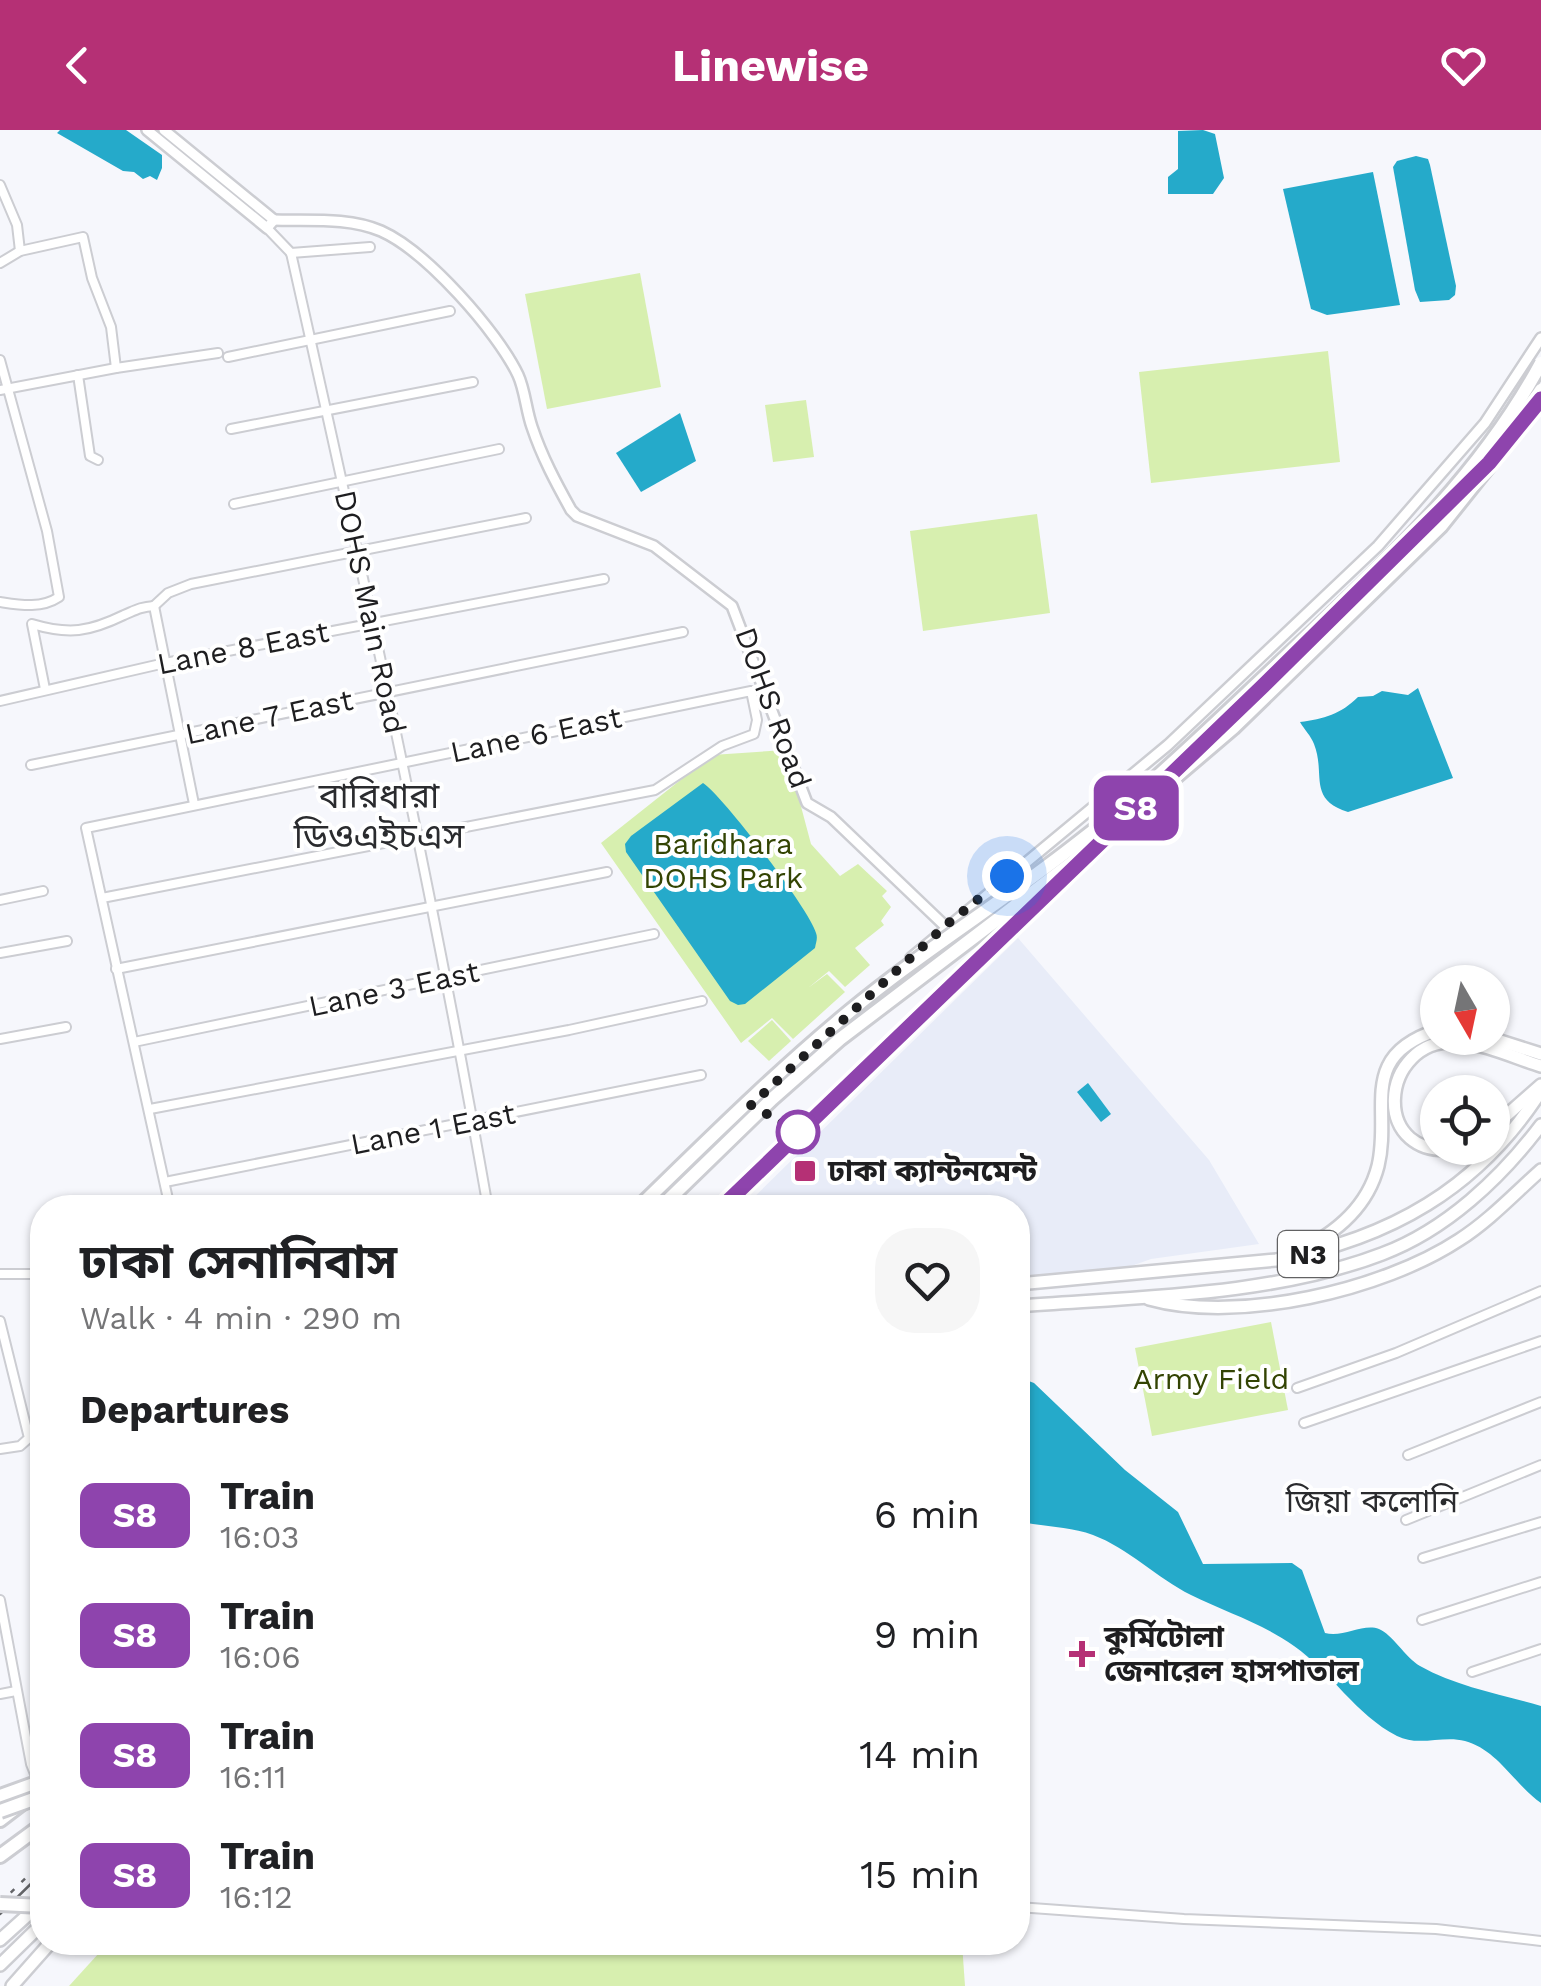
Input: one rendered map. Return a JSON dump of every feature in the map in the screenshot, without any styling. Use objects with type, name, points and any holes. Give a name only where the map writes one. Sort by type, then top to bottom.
[{"type":"highway","points":[[652,1195],[760,1088],[851,1010],[1127,802],[1371,578],[1449,497],[1515,408],[1541,363]]},
{"type":"highway","points":[[673,1195],[840,1039],[1098,842],[1233,728],[1441,526],[1500,452],[1541,390]]},
{"type":"highway","points":[[1276,1260],[1334,1231],[1353,1213],[1371,1184],[1380,1152],[1384,1075],[1402,1049],[1420,1040]]},
{"type":"highway","points":[[1420,1145],[1404,1132],[1394,1110],[1397,1081],[1416,1055],[1434,1046],[1460,1042],[1541,1066]]},
{"type":"highway","points":[[1510,1044],[1541,1054]]},
{"type":"highway","points":[[1510,1113],[1541,1088]]},
{"type":"highway","name":"N3","points":[[1030,1283],[1276,1260],[1338,1246],[1413,1216],[1491,1154],[1519,1124],[1541,1088]]},
{"type":"highway","name":"N3","points":[[1030,1305],[1302,1278],[1384,1254],[1415,1239],[1465,1204],[1516,1156],[1541,1125]]},
{"type":"highway","points":[[1139,1297],[1178,1306],[1228,1306],[1339,1292],[1413,1266],[1464,1238],[1541,1170]]},
{"type":"highway","points":[[0,1796],[30,1787]]},
{"type":"highway","points":[[0,1820],[30,1794]]},
{"type":"highway","points":[[0,1810],[30,1800]]},
{"type":"highway","points":[[0,1856],[30,1834]]},
{"type":"highway","points":[[0,1904],[30,1903]]},
{"type":"highway","points":[[0,1940],[30,1914]]},
{"type":"highway","points":[[0,1965],[30,1936]]},
{"type":"highway","points":[[12,1986],[39,1955]]},
{"type":"street","points":[[148,130],[271,224]]},
{"type":"street","points":[[164,130],[271,224],[290,252],[370,246]]},
{"type":"street","points":[[0,185],[17,225],[20,252]]},
{"type":"street","name":"DOHS Road","points":[[271,224],[354,223],[382,231],[432,268],[456,292],[504,348],[520,380],[544,461],[571,510],[577,516],[654,546],[732,606],[807,803],[831,817],[945,926]]},
{"type":"street","points":[[0,263],[20,252],[83,237],[92,278],[110,327],[116,368]]},
{"type":"street","name":"DOHS Main Road","points":[[290,252],[328,410],[402,762],[486,1195]]},
{"type":"street","points":[[228,357],[450,311]]},
{"type":"street","points":[[653,1195],[945,926],[1168,744],[1378,546],[1485,422],[1541,338]]},
{"type":"street","points":[[4,391],[30,383],[218,353]]},
{"type":"street","points":[[0,360],[4,391],[48,532],[59,597],[26,606],[0,602]]},
{"type":"street","points":[[78,376],[90,456],[98,460]]},
{"type":"street","points":[[231,429],[474,382]]},
{"type":"street","points":[[234,504],[499,450]]},
{"type":"street","points":[[45,689],[32,624],[62,633],[80,631],[138,607],[154,606],[168,593],[191,584],[526,518]]},
{"type":"street","name":"Lane 8 East","points":[[0,701],[165,663],[604,579]]},
{"type":"street","points":[[154,606],[194,804]]},
{"type":"street","name":"Lane 7 East","points":[[31,765],[683,632]]},
{"type":"street","name":"Lane 6 East","points":[[102,898],[86,828],[751,691],[757,720],[754,734],[722,746],[654,790],[417,838]]},
{"type":"street","points":[[168,1195],[102,898],[417,838]]},
{"type":"street","points":[[116,970],[607,872]]},
{"type":"street","points":[[0,900],[43,891]]},
{"type":"street","name":"Lane 3 East","points":[[134,1042],[654,934]]},
{"type":"street","points":[[0,952],[67,941]]},
{"type":"street","points":[[150,1109],[702,1001]]},
{"type":"street","points":[[0,1038],[66,1028]]},
{"type":"street","name":"Lane 1 East","points":[[165,1182],[702,1075]]},
{"type":"street","points":[[0,1274],[30,1274]]},
{"type":"street","points":[[1297,1388],[1396,1352],[1541,1291]]},
{"type":"street","points":[[0,1321],[29,1438],[20,1446],[0,1450]]},
{"type":"street","points":[[1304,1423],[1541,1341]]},
{"type":"street","points":[[1408,1455],[1541,1402]]},
{"type":"street","points":[[1406,1520],[1541,1465]]},
{"type":"street","points":[[1423,1558],[1541,1522]]},
{"type":"street","points":[[1422,1620],[1541,1582]]},
{"type":"street","points":[[0,1600],[30,1759]]},
{"type":"street","points":[[1472,1672],[1541,1649]]},
{"type":"street","points":[[0,1694],[16,1690]]},
{"type":"street","points":[[1030,1908],[1184,1920],[1436,1929],[1541,1941]]},
{"type":"shaded area","points":[[1018,938],[1209,1160],[1259,1244],[1151,1259],[1095,1279],[1030,1276],[1030,1195],[756,1195]]},
{"type":"green space","points":[[640,273],[661,387],[547,409],[525,294]]},
{"type":"green space","points":[[1328,351],[1340,462],[1151,483],[1139,372]]},
{"type":"green space","points":[[806,400],[814,457],[773,462],[765,405]]},
{"type":"green space","points":[[1037,514],[1050,613],[923,631],[910,531]]},
{"type":"green space","name":"Baridhara DOHS Park","points":[[786,750],[811,844],[840,876],[858,864],[887,891],[882,896],[891,907],[881,921],[884,925],[855,948],[870,965],[845,987],[829,971],[808,988],[827,974],[845,992],[793,1039],[772,1018],[741,1043],[601,843],[712,755]]},
{"type":"green space","points":[[772,1020],[791,1041],[769,1061],[748,1041]]},
{"type":"green space","name":"Army Field","points":[[1271,1322],[1288,1410],[1152,1436],[1135,1348]]},
{"type":"green space","points":[[97,1955],[963,1955],[965,1986],[69,1986]]},
{"type":"water","points":[[126,130],[162,155],[157,180],[123,171],[57,133]]},
{"type":"water","points":[[1203,130],[1215,134],[1224,178],[1213,194],[1168,194],[1168,177],[1178,169],[1178,131]]},
{"type":"water","points":[[1416,156],[1428,159],[1430,165],[1456,286],[1455,295],[1449,300],[1420,302],[1415,290],[1393,167],[1397,161]]},
{"type":"water","points":[[1373,172],[1400,305],[1327,315],[1311,309],[1283,189]]},
{"type":"water","points":[[680,413],[696,461],[641,492],[616,453]]},
{"type":"water","points":[[1418,688],[1453,778],[1348,812],[1335,807],[1322,793],[1314,744],[1300,722],[1332,715],[1358,697],[1382,691],[1408,695]]},
{"type":"water","points":[[703,783],[765,854],[817,935],[815,948],[745,1004],[730,1001],[626,852],[625,844],[631,836]]},
{"type":"water","points":[[1088,1083],[1111,1114],[1101,1122],[1077,1092]]},
{"type":"water","points":[[1030,1382],[1125,1470],[1178,1512],[1203,1564],[1292,1563],[1302,1570],[1325,1633],[1379,1629],[1414,1662],[1434,1673],[1541,1706],[1541,1803],[1477,1745],[1397,1736],[1282,1638],[1178,1588],[1106,1541],[1075,1530],[1030,1523]]},
{"type":"tram line","points":[[748,1195],[1269,693],[1491,470],[1541,410]]},
{"type":"tram line","points":[[0,1914],[30,1885]]},
{"type":"railway","points":[[734,1195],[1489,463],[1541,399]]},
{"type":"railway","points":[[0,1903],[30,1874]]},
{"type":"train","name":"S8","points":[[734,1195],[1263,686],[1489,463],[1541,399]]},
{"type":"place","name":"ঢাকা ক্যান্টনমেন্ট","points":[[805,1171]]},
{"type":"place","name":"কুর্মিটোলা জেনারেল হাসপাতাল","points":[[1082,1654]]},
{"type":"district","name":"বারিধারা ডিওএইচএস","points":[[379,816]]},
{"type":"district","name":"জিয়া কলোনি","points":[[1372,1501]]},
{"type":"route","points":[[798,1132],[751,1105],[945,926],[1007,876]]}]
